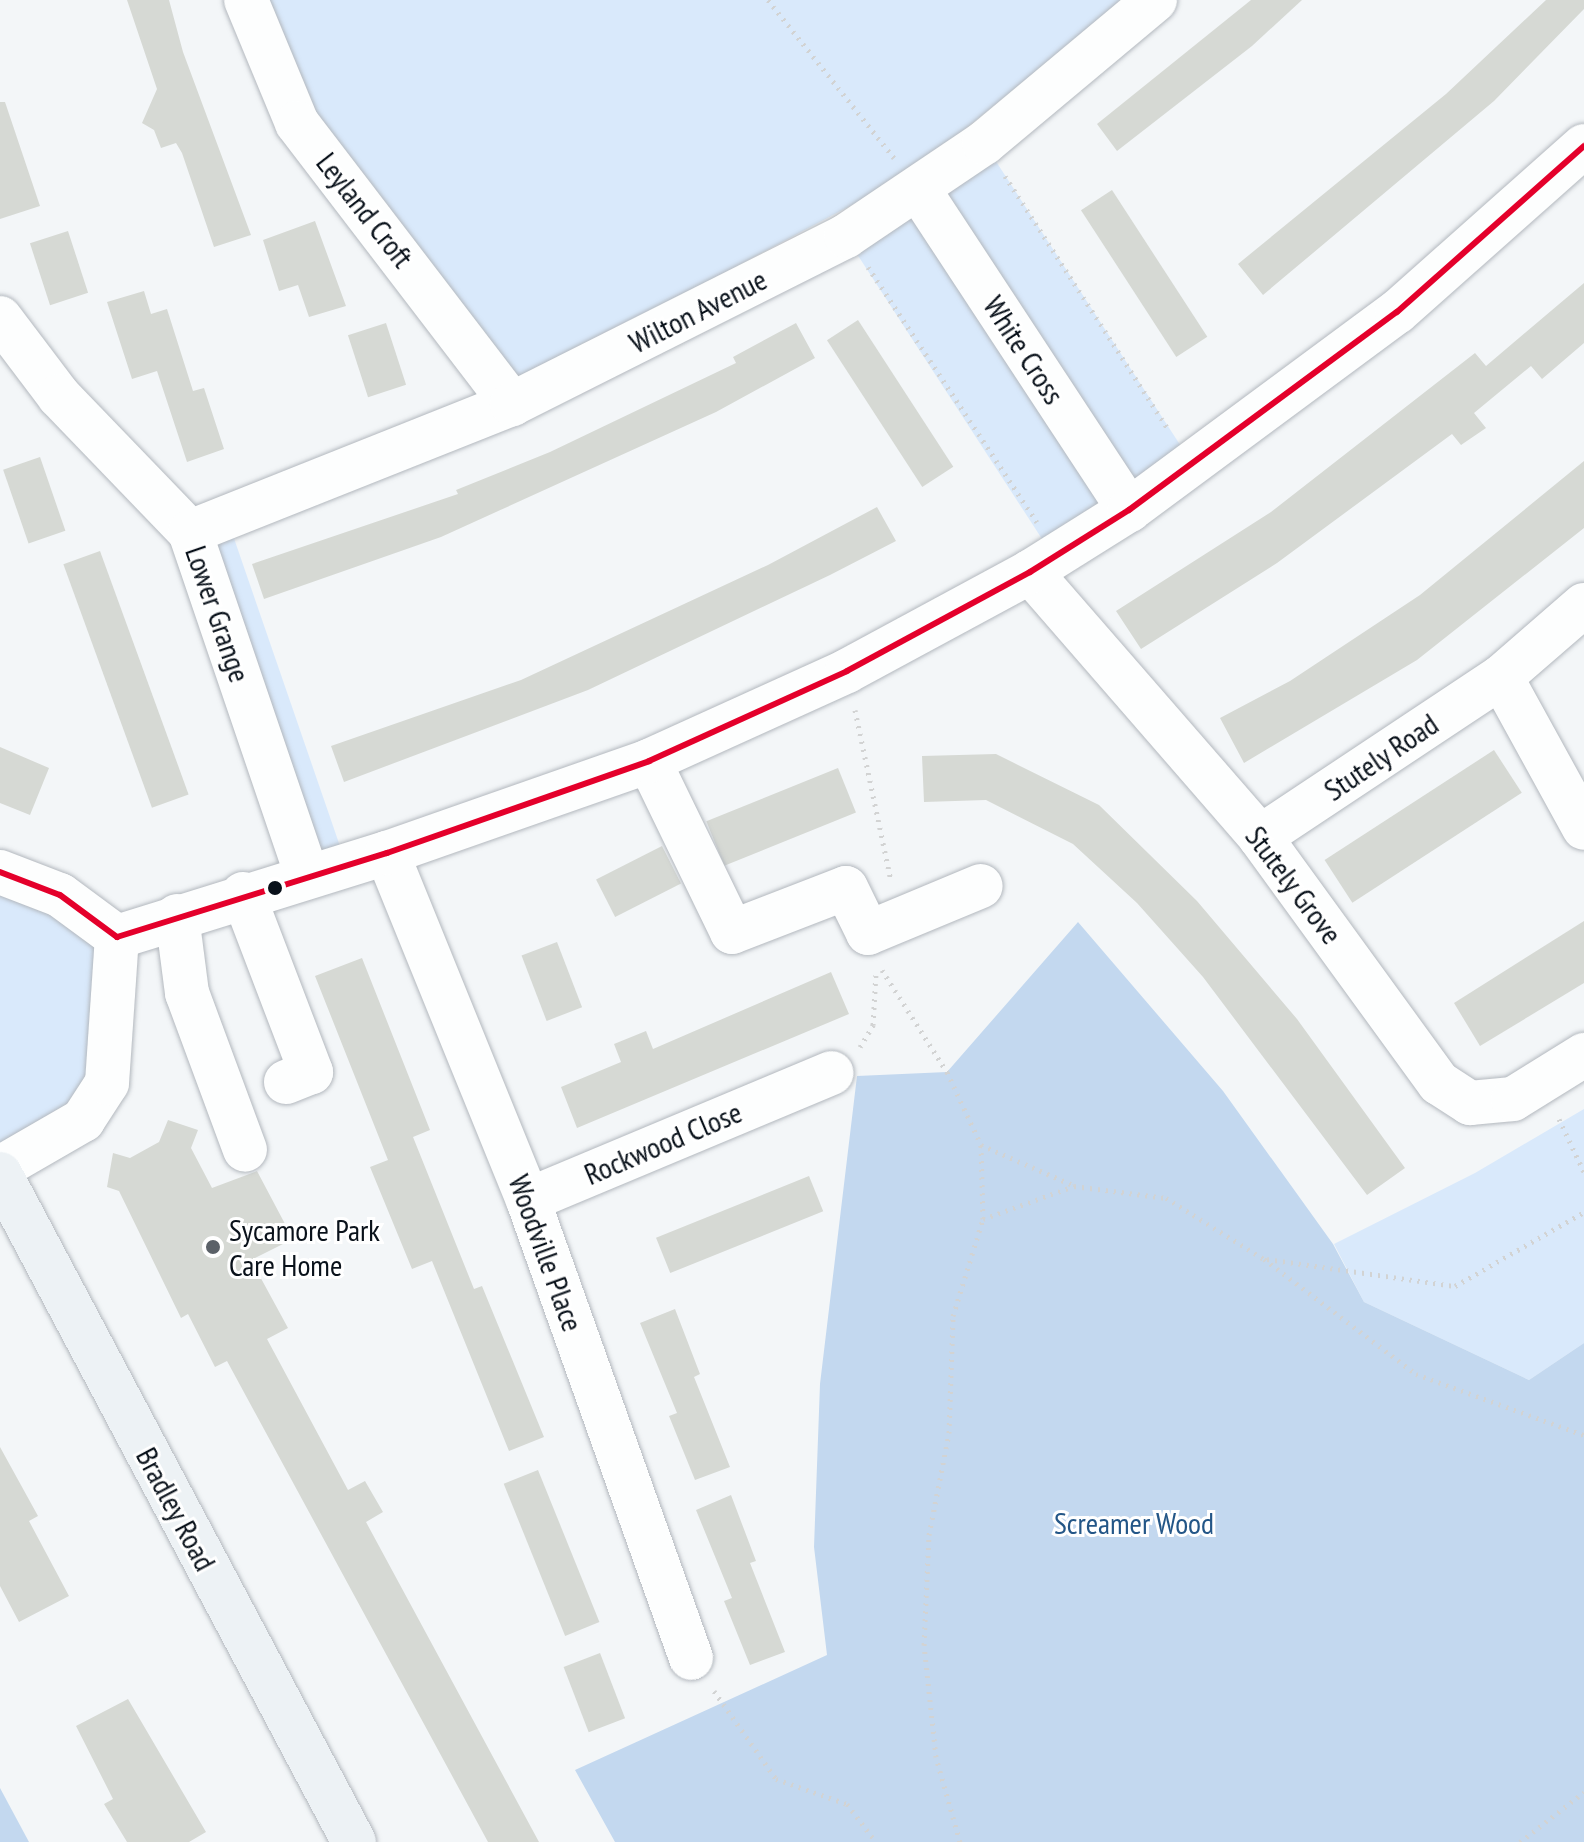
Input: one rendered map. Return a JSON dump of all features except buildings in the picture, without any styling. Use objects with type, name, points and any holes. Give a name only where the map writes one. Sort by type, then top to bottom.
[{"type":"main road","name":"Bradley Road","points":[[0,1171],[354,1842]]},
{"type":"street","name":"Leyland Croft","points":[[246,0],[297,123],[512,404]]},
{"type":"street","name":"Wilton Avenue","points":[[190,532],[512,404],[846,236],[919,190],[984,143],[1155,0]]},
{"type":"street","points":[[117,937],[243,894],[387,853],[649,761],[847,671],[1044,562],[1129,510],[1397,312],[1584,146]]},
{"type":"street","name":"White Cross","points":[[919,190],[1129,510]]},
{"type":"street","name":"Lower Grange","points":[[0,318],[59,396],[190,532],[307,876]]},
{"type":"street","name":"Stutely Grove","points":[[1044,562],[1260,837],[1439,1083],[1470,1103],[1513,1099],[1584,1055]]},
{"type":"street","points":[[1584,605],[1501,677],[1584,828]]},
{"type":"street","name":"Stutely Road","points":[[1260,837],[1501,677]]},
{"type":"street","points":[[649,761],[732,932],[846,888],[868,933],[981,886]]},
{"type":"street","name":"Woodville Place","points":[[387,853],[528,1200],[691,1658]]},
{"type":"street","points":[[0,872],[60,895],[117,937]]},
{"type":"street","points":[[243,894],[311,1072],[286,1082]]},
{"type":"street","points":[[177,916],[187,993],[245,1150]]},
{"type":"street","points":[[0,1171],[83,1120],[107,1083],[117,937]]},
{"type":"street","name":"Rockwood Close","points":[[528,1200],[814,1091]]},
{"type":"path","points":[[768,0],[919,190]]},
{"type":"path","points":[[984,143],[1191,464]]},
{"type":"path","points":[[846,236],[1044,562]]},
{"type":"path","points":[[847,671],[899,921]]},
{"type":"path","points":[[814,1091],[853,1058],[873,1025],[877,962],[947,1072],[981,1145],[983,1219],[953,1316],[949,1433],[929,1535],[924,1645],[936,1757],[960,1842]]},
{"type":"path","points":[[1541,1081],[1584,1172]]},
{"type":"path","points":[[981,1145],[1074,1186],[1166,1198],[1264,1259],[1416,1374],[1584,1435]]},
{"type":"path","points":[[983,1219],[1074,1186]]},
{"type":"path","points":[[1264,1259],[1455,1286],[1584,1212]]},
{"type":"path","points":[[691,1658],[776,1779],[847,1804],[876,1842]]},
{"type":"path","points":[[1520,1842],[1584,1792]]},
{"type":"shaded area","points":[[264,0],[1124,0],[908,175],[515,384],[307,108]]},
{"type":"shaded area","points":[[984,143],[1192,463],[1052,554],[844,234]]},
{"type":"shaded area","points":[[227,518],[346,865],[309,878],[189,531]]},
{"type":"shaded area","points":[[0,885],[117,937],[107,1083],[0,1168]]},
{"type":"shaded area","points":[[1584,1109],[1584,1343],[1529,1380],[1364,1302],[1334,1244],[1475,1173]]},
{"type":"green space","name":"Screamer Wood","points":[[1078,922],[1223,1091],[1333,1244],[1364,1302],[1529,1380],[1584,1343],[1584,1842],[615,1842],[575,1770],[827,1655],[814,1547],[820,1384],[857,1076],[947,1072]]},
{"type":"green space","points":[[0,1788],[29,1842],[0,1842]]},
{"type":"transit line","points":[[0,872],[60,895],[117,937],[387,853],[649,761],[847,671],[1030,572],[1129,510],[1397,312],[1584,146]]},
{"type":"place","name":"Sycamore Park Care Home","points":[[213,1247]]}]
